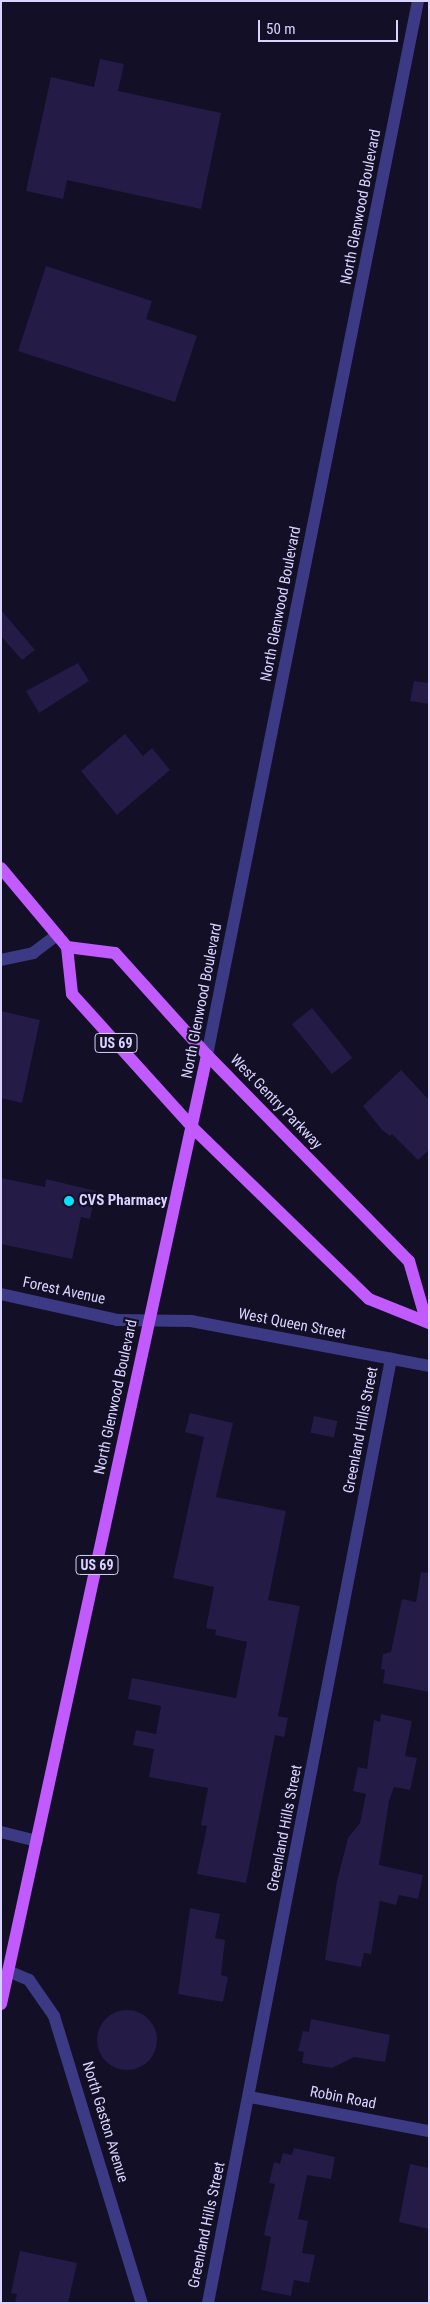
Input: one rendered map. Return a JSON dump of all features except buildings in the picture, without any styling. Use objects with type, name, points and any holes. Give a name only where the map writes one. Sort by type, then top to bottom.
[{"type":"main road","points":[[1,868],[67,946]]},
{"type":"main road","name":"West Gentry Parkway","points":[[67,946],[116,953],[207,1055],[409,1261],[427,1321],[369,1299],[193,1128],[72,994],[67,946]]},
{"type":"main road","name":"North Glenwood Boulevard","points":[[1,2004],[149,1320],[193,1128],[207,1055]]},
{"type":"street","name":"North Glenwood Boulevard","points":[[207,1055],[418,1]]},
{"type":"street","points":[[1,960],[32,953],[57,934]]},
{"type":"street","name":"Forest Avenue","points":[[1,1294],[117,1320],[149,1320]]},
{"type":"street","name":"West Queen Street","points":[[149,1320],[191,1321],[429,1366]]},
{"type":"street","name":"Greenland Hills Street","points":[[208,2303],[250,2097],[391,1359]]},
{"type":"street","points":[[1,1832],[37,1841]]},
{"type":"street","name":"North Gaston Avenue","points":[[8,1971],[29,1980],[40,1992],[58,2024],[142,2303]]},
{"type":"street","name":"Robin Road","points":[[250,2097],[429,2131]]},
{"type":"place","name":"CVS Pharmacy","points":[[69,1201]]}]
